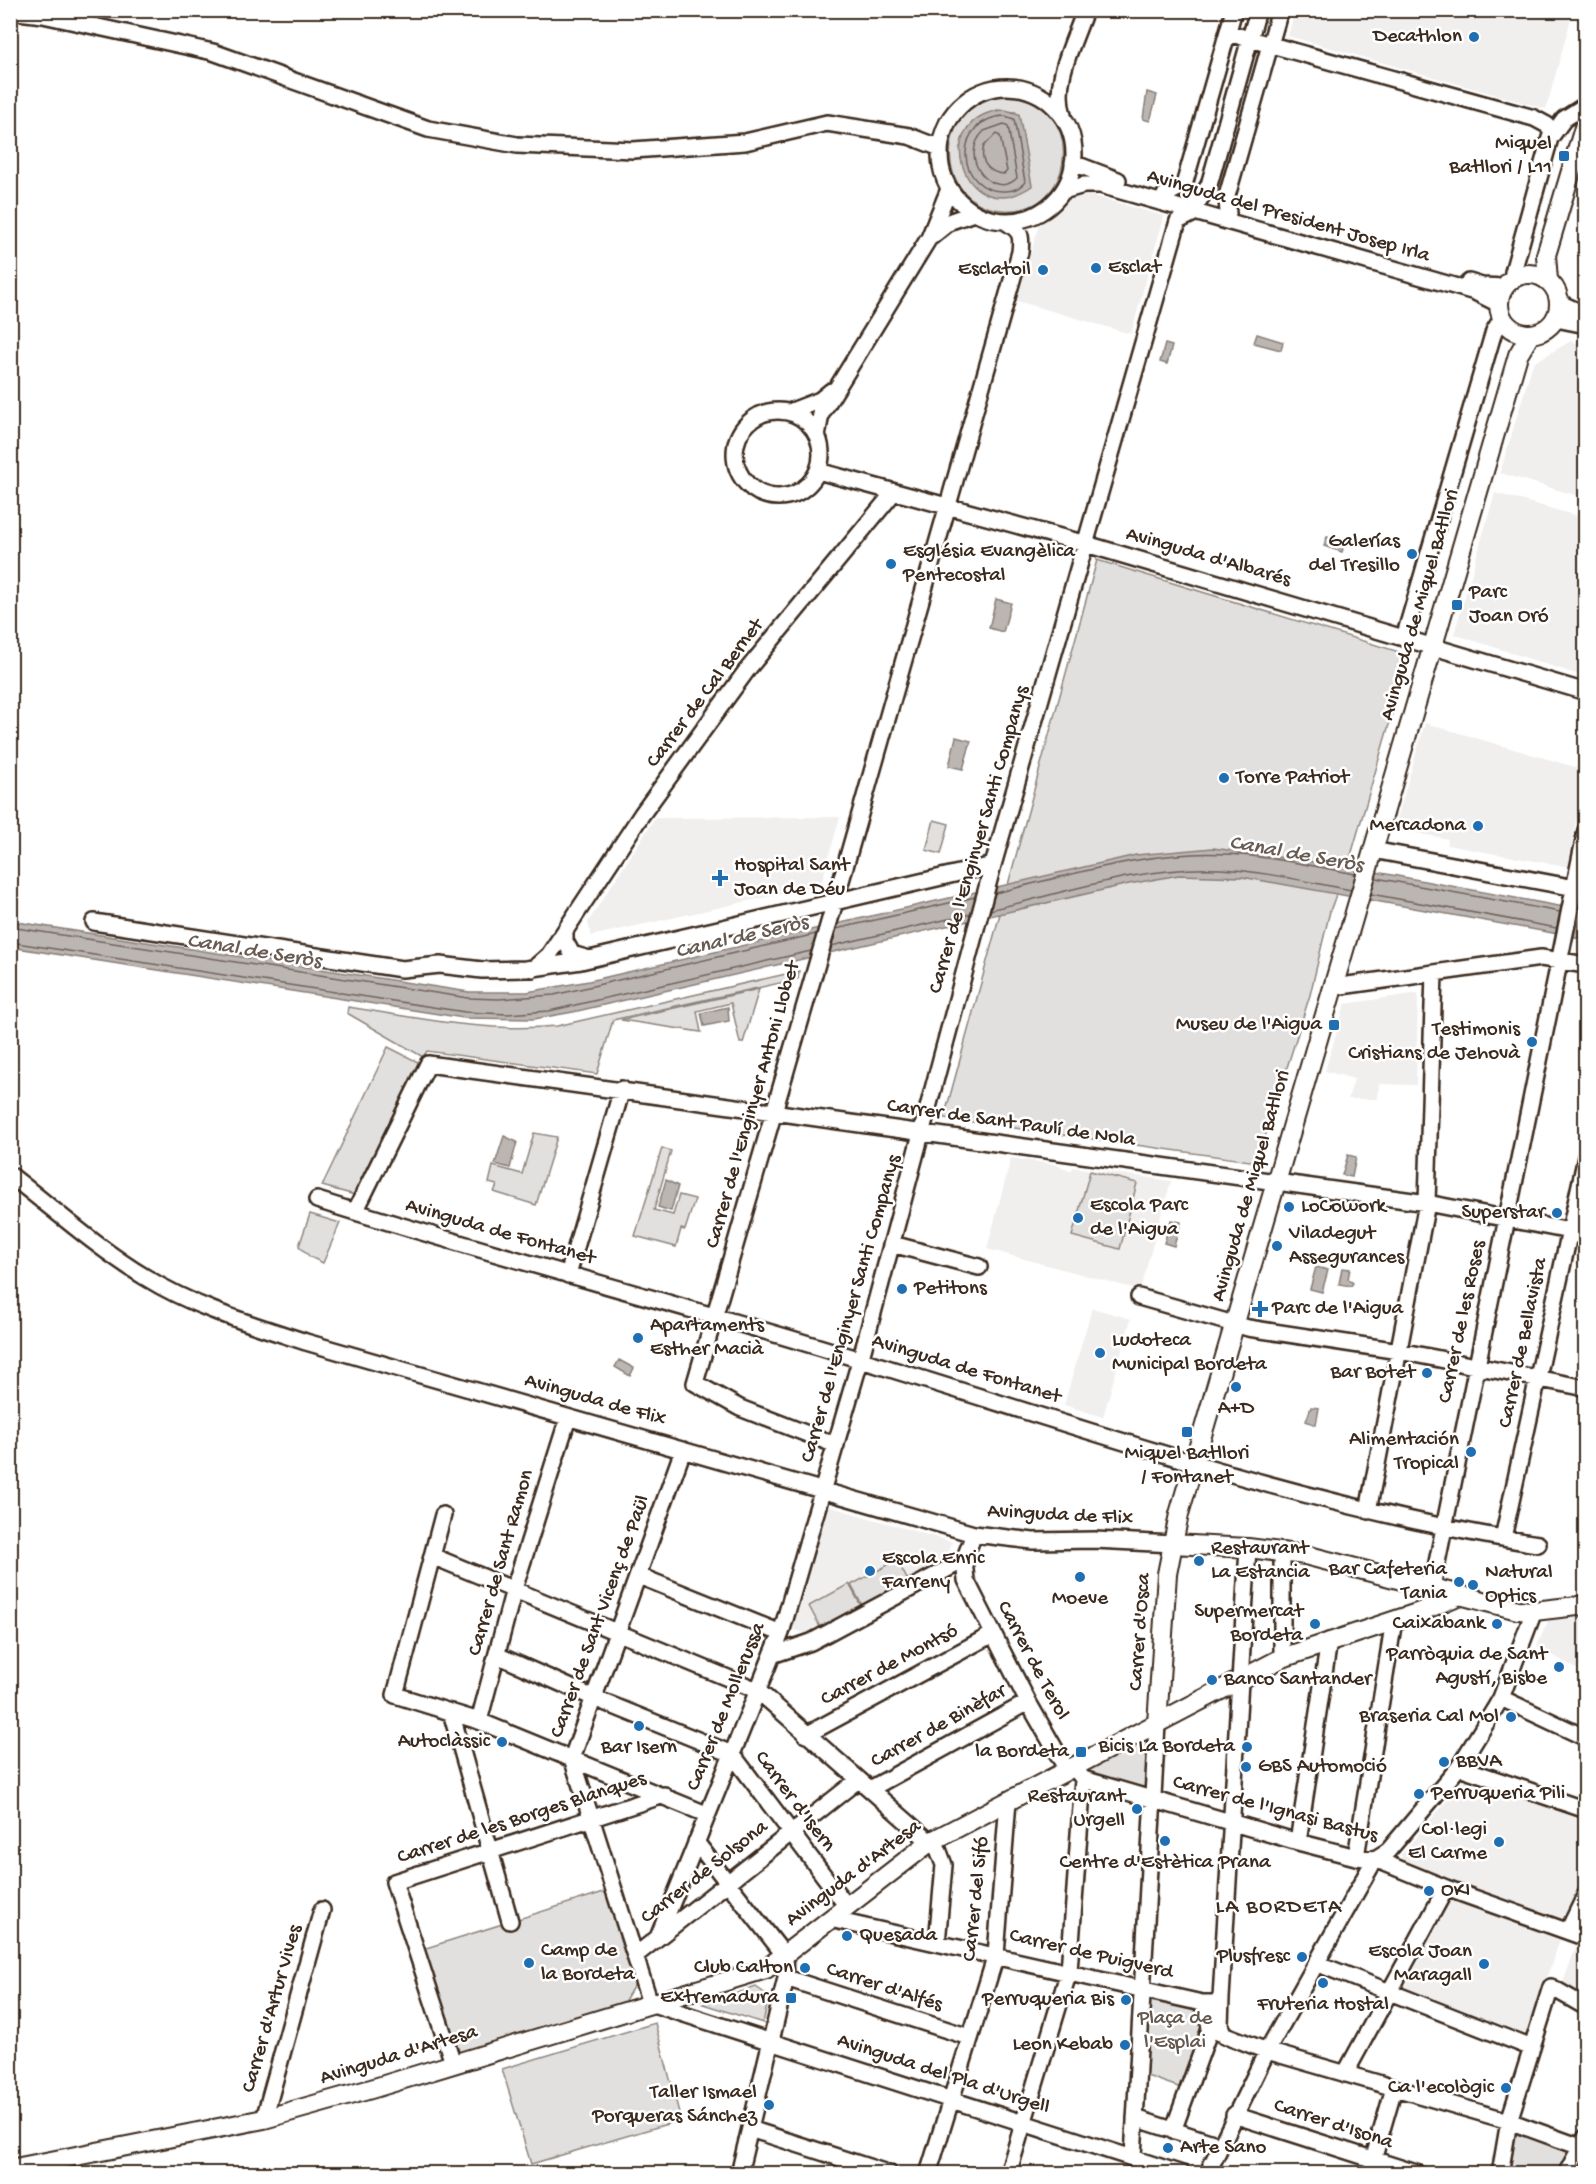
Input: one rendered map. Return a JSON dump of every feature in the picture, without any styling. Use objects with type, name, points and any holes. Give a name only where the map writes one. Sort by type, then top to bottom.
[{"type":"main road","name":"Avinguda de Miquel Batllori","points":[[1548,280],[1546,255],[1586,121]]},
{"type":"main road","name":"Avinguda de Miquel Batllori","points":[[1510,292],[1546,255]]},
{"type":"main road","points":[[1548,280],[1557,290],[1558,311],[1543,332],[1523,333],[1510,292],[1548,280]]},
{"type":"main road","name":"Avinguda de Miquel Batllori","points":[[1173,1544],[1194,1463],[1523,333]]},
{"type":"main road","name":"Avinguda de Flix","points":[[1173,1544],[1282,1551],[1518,1610],[1534,1611],[1586,1605]]},
{"type":"main road","name":"Carrer d'Osca","points":[[1157,1724],[1167,1574],[1173,1544]]},
{"type":"main road","name":"Avinguda d'Artesa","points":[[10,2169],[257,2120],[750,1974],[784,1956],[846,1905],[930,1842],[1008,1801],[1074,1772],[1157,1724],[1282,1658],[1460,1595]]},
{"type":"street","points":[[1065,120],[1052,105],[1035,93],[1015,87],[993,88],[973,95],[956,109],[945,127],[940,148],[941,170],[949,189],[960,203],[974,213],[1006,222],[1028,218],[1048,207],[1063,191],[1073,163],[1072,141],[1065,120],[1058,100],[1062,77],[1085,10]]},
{"type":"street","points":[[1165,195],[1184,185],[1234,10]]},
{"type":"street","name":"Carrer de l'Enginyer Santi Companys","points":[[823,1490],[923,1132],[993,866],[1178,221],[1195,209],[1209,185],[1258,10]]},
{"type":"street","points":[[1227,214],[1227,196],[1280,10]]},
{"type":"street","points":[[10,11],[43,15],[213,52],[428,129],[517,145],[588,150],[645,149],[745,142],[826,123],[909,136],[940,148]]},
{"type":"street","points":[[1228,33],[1534,118],[1547,125],[1552,134]]},
{"type":"street","points":[[1035,93],[1050,89],[1062,77]]},
{"type":"street","name":"Avinguda de Miquel Batllori","points":[[1404,638],[1494,331],[1510,292],[1516,261],[1552,134],[1564,119],[1586,105]]},
{"type":"street","points":[[1534,118],[1564,119]]},
{"type":"street","name":"Avinguda del President Josep Irla","points":[[1073,163],[1102,175],[1165,195],[1195,209],[1227,214],[1510,292]]},
{"type":"street","name":"Avinguda del President Josep Irla","points":[[1063,191],[1084,185],[1100,185],[1195,209],[1475,292],[1510,292]]},
{"type":"street","points":[[817,436],[802,418],[789,412],[774,411],[760,415],[748,423],[739,435],[735,449],[736,463],[741,477],[751,488],[763,495],[778,498],[803,490],[818,471],[821,457],[817,436],[821,414],[885,314],[929,238],[949,189]]},
{"type":"street","points":[[929,238],[951,221],[974,213]]},
{"type":"street","name":"Carrer de l'Enginyer Antoni Llobet","points":[[836,1445],[740,1408],[695,1383],[1020,252],[1022,236],[1019,230],[1006,222]]},
{"type":"street","points":[[1558,311],[1586,315]]},
{"type":"street","points":[[1558,311],[1586,325]]},
{"type":"street","points":[[789,412],[820,400],[836,388]]},
{"type":"street","name":"Avinguda d'Albarés","points":[[818,471],[1086,544],[1586,692]]},
{"type":"street","name":"Carrer de Cal Bernet","points":[[533,969],[549,955],[642,814],[747,670],[894,492]]},
{"type":"street","name":"Carrer de les Roses","points":[[1432,1587],[1474,1366],[1569,908],[1580,889],[1586,830]]},
{"type":"street","points":[[1373,850],[1580,889]]},
{"type":"street","points":[[94,922],[402,969],[440,965],[483,970],[533,969],[590,959],[993,866]]},
{"type":"street","points":[[565,932],[565,941],[572,954],[590,959]]},
{"type":"street","points":[[1334,987],[1541,958],[1586,965]]},
{"type":"street","points":[[1368,1511],[1427,1203],[1434,973]]},
{"type":"street","name":"Carrer de Sant Paulí de Nola","points":[[355,1212],[428,1064],[622,1089],[772,1113],[1427,1203],[1570,1231],[1586,1239]]},
{"type":"street","points":[[568,1275],[622,1089]]},
{"type":"street","name":"Carrer de Bellavista","points":[[1503,1538],[1586,1157]]},
{"type":"street","name":"Avinguda de Flix","points":[[10,1175],[131,1268],[195,1303],[306,1342],[974,1534],[1033,1541],[1095,1540],[1173,1544]]},
{"type":"street","name":"Avinguda de Fontanet","points":[[317,1200],[860,1359],[1194,1463],[1368,1511],[1538,1544]]},
{"type":"street","points":[[892,1244],[980,1267]]},
{"type":"street","points":[[1139,1297],[1235,1325],[1399,1351],[1586,1388]]},
{"type":"street","name":"Carrer de Sant Ramon","points":[[479,1721],[514,1589],[568,1418]]},
{"type":"street","name":"Carrer de Sant Vicenç de Paül","points":[[650,2003],[572,1758],[619,1633],[683,1450]]},
{"type":"street","name":"Carrer de Mollerussa","points":[[659,1935],[757,1690],[775,1654],[823,1490]]},
{"type":"street","points":[[443,1515],[395,1695],[479,1721],[706,1814]]},
{"type":"street","points":[[775,1654],[811,1642],[964,1560],[974,1534]]},
{"type":"street","points":[[1173,2131],[1220,2025],[1248,1548]]},
{"type":"street","points":[[1282,1551],[1282,1658]]},
{"type":"street","points":[[432,1556],[757,1690],[806,1736],[938,1849],[944,1864],[937,1943]]},
{"type":"street","name":"Carrer de Terol","points":[[964,1560],[966,1580],[1028,1702],[1074,1772]]},
{"type":"street","points":[[639,1576],[781,1633]]},
{"type":"street","points":[[1207,2174],[1219,2145],[1267,2051],[1376,1859],[1388,1851],[1459,1767],[1501,1698],[1534,1611]]},
{"type":"street","points":[[1356,1857],[1394,1620]]},
{"type":"street","name":"Carrer de Montsó","points":[[806,1736],[993,1634]]},
{"type":"street","points":[[1298,1842],[1329,1641]]},
{"type":"street","name":"Carrer d'Isern","points":[[496,1655],[732,1754],[789,1833],[846,1905]]},
{"type":"street","points":[[1501,1698],[1586,1738]]},
{"type":"street","name":"Carrer de Binèfar","points":[[864,1785],[1028,1702]]},
{"type":"street","points":[[451,1712],[510,1921]]},
{"type":"street","points":[[1133,2157],[1155,1798],[1157,1724]]},
{"type":"street","points":[[1459,1767],[1586,1810]]},
{"type":"street","points":[[1008,2174],[1069,1971],[1074,1772]]},
{"type":"street","name":"Carrer de l'Ignasi Bastus","points":[[1074,1772],[1298,1842],[1356,1857],[1376,1859],[1446,1888],[1586,1938]]},
{"type":"street","name":"Carrer de Solsona","points":[[636,1955],[789,1833],[864,1785]]},
{"type":"street","name":"Carrer de les Borges Blanques","points":[[453,2063],[394,1882],[664,1795]]},
{"type":"street","name":"Carrer del Sifó","points":[[928,2174],[996,1955],[1008,1801]]},
{"type":"street","points":[[696,1842],[784,1956],[786,1978],[739,2174]]},
{"type":"street","points":[[1345,2074],[1446,1888]]},
{"type":"street","points":[[1568,1931],[1586,1894]]},
{"type":"street","name":"Carrer d'Artur Vives","points":[[257,2120],[322,1910]]},
{"type":"street","name":"Carrer de Puigverd","points":[[830,1919],[1069,1971],[1202,2003],[1215,2003],[1221,1998]]},
{"type":"street","points":[[1316,1963],[1532,2048]]},
{"type":"street","name":"Carrer d'Alfés","points":[[786,1978],[969,2037]]},
{"type":"street","points":[[1500,2174],[1509,2121],[1551,1987],[1586,2007]]},
{"type":"street","points":[[687,1993],[692,2017]]},
{"type":"street","name":"Avinguda del Pla d'Urgell","points":[[650,2003],[1182,2174]]},
{"type":"street","points":[[1202,2003],[1217,2033],[1267,2051],[1584,2144],[1566,2174]]},
{"type":"street","points":[[1371,2167],[1394,2088]]},
{"type":"street","name":"Carrer d'Isona","points":[[1234,2115],[1371,2167],[1419,2174]]},
{"type":"street","points":[[1136,2118],[1219,2145]]},
{"type":"street","points":[[750,2129],[890,2174]]},
{"type":"street","points":[[836,2174],[841,2158]]},
{"type":"shaded area","points":[[1295,10],[1573,11],[1546,109],[1288,36]]},
{"type":"shaded area","points":[[1080,192],[1164,216],[1131,334],[1017,301],[1039,225],[1059,210],[1073,194]]},
{"type":"shaded area","points":[[1571,341],[1585,345],[1585,498],[1500,473],[1533,363]]},
{"type":"shaded area","points":[[1495,493],[1585,518],[1585,677],[1454,634]]},
{"type":"shaded area","name":"Mercadona","points":[[1425,723],[1585,770],[1568,867],[1447,845],[1448,839],[1394,829]]},
{"type":"shaded area","name":"Hospital Sant Joan de Déu","points":[[840,817],[821,885],[591,936],[588,922],[655,818]]},
{"type":"shaded area","points":[[1418,993],[1416,1085],[1379,1084],[1378,1099],[1348,1099],[1354,1079],[1325,1071],[1345,1004]]},
{"type":"shaded area","name":"Escola Parc de l'Aigua","points":[[1011,1158],[1053,1164],[1072,1171],[1073,1167],[1171,1181],[1140,1290],[987,1249]]},
{"type":"shaded area","name":"Ludoteca Municipal Bordeta","points":[[1092,1308],[1131,1319],[1103,1417],[1064,1405]]},
{"type":"shaded area","name":"Escola Enric Farreny","points":[[828,1506],[952,1542],[946,1562],[810,1635],[792,1629]]},
{"type":"shaded area","points":[[1586,1615],[1585,1674],[1537,1646],[1549,1619]]},
{"type":"shaded area","name":"Col·legi El Carme","points":[[1466,1778],[1585,1821],[1585,1874],[1562,1924],[1402,1860],[1401,1855]]},
{"type":"shaded area","name":"Escola Joan Maragall","points":[[1452,1898],[1560,1940],[1526,2035],[1404,1989]]},
{"type":"shaded area","points":[[1576,1946],[1585,1950],[1585,1997],[1563,1983]]},
{"type":"green space","points":[[1009,95],[1034,102],[1052,117],[1061,136],[1063,158],[1058,179],[1046,196],[1027,207],[1002,210],[979,203],[962,190],[953,172],[950,151],[955,131],[966,113],[984,100]],"holes":[[[997,110],[1015,112],[960,147],[968,127]]]},
{"type":"green space","points":[[1097,560],[1406,654],[1408,659],[1352,852],[1330,911],[1310,995],[1257,1162],[944,1118]]},
{"type":"green space","points":[[934,820],[949,824],[941,854],[926,850]]},
{"type":"green space","points":[[799,971],[798,979],[613,1020],[597,1074],[427,1051],[423,1057],[347,1013],[348,1007],[478,1026],[531,1028],[557,1026]]},
{"type":"green space","points":[[759,989],[743,1043],[740,1043],[731,1003],[697,1011],[701,1032],[621,1020]]},
{"type":"green space","points":[[388,1047],[420,1063],[355,1195],[322,1186]]},
{"type":"green space","points":[[534,1133],[557,1137],[536,1205],[494,1192],[497,1185],[489,1183],[493,1166],[522,1174]]},
{"type":"green space","points":[[662,1148],[671,1151],[654,1210],[673,1215],[679,1195],[695,1199],[685,1230],[681,1229],[676,1247],[635,1236]]},
{"type":"green space","points":[[1090,1171],[1137,1183],[1120,1249],[1072,1236]]},
{"type":"green space","points":[[310,1214],[340,1223],[323,1263],[310,1257],[299,1246]]},
{"type":"green space","points":[[897,1560],[908,1581],[862,1605],[851,1585]]},
{"type":"green space","points":[[849,1584],[861,1606],[820,1627],[809,1606]]},
{"type":"green space","points":[[1149,1738],[1147,1788],[1094,1777],[1086,1771],[1087,1769]]},
{"type":"green space","name":"Camp de la Bordeta","points":[[607,1891],[636,1982],[624,2002],[458,2053],[423,1949]]},
{"type":"green space","points":[[756,1987],[769,1996],[763,2023],[703,2004]]},
{"type":"green space","name":"Plaça de l'Esplai","points":[[1153,1998],[1191,2006],[1201,2014],[1202,2034],[1184,2089],[1144,2075],[1148,2003]]},
{"type":"green space","points":[[655,2023],[681,2120],[531,2164],[502,2069]]},
{"type":"green space","points":[[1514,2132],[1569,2152],[1569,2159],[1561,2173],[1503,2174]]},
{"type":"water","points":[[1147,92],[1157,95],[1150,121],[1143,119]]},
{"type":"water","points":[[1005,110],[1019,114],[1032,186],[1008,196],[988,195],[972,184],[963,167],[961,148],[966,130],[981,116]]},
{"type":"water","points":[[1257,334],[1283,342],[1281,350],[1254,343]]},
{"type":"water","points":[[1165,344],[1172,346],[1167,364],[1160,362]]},
{"type":"water","points":[[1327,537],[1345,542],[1342,552],[1324,546]]},
{"type":"water","points":[[996,599],[1011,603],[1003,632],[989,628]]},
{"type":"water","points":[[956,737],[971,741],[963,769],[949,766]]},
{"type":"water","points":[[1213,848],[1349,867],[1585,911],[1586,939],[1242,877],[1179,875],[1129,884],[573,1012],[534,1019],[464,1018],[11,947],[10,921],[469,992],[527,992],[589,981],[1136,855]]},
{"type":"water","points":[[728,1007],[729,1021],[704,1026],[701,1013]]},
{"type":"water","points":[[504,1136],[517,1142],[510,1168],[495,1164]]},
{"type":"water","points":[[1348,1155],[1356,1157],[1352,1177],[1342,1175]]},
{"type":"water","points":[[666,1180],[678,1186],[671,1211],[658,1207]]},
{"type":"water","points":[[1171,1220],[1181,1222],[1174,1246],[1164,1243]]},
{"type":"water","points":[[1316,1267],[1328,1270],[1322,1292],[1310,1289]]},
{"type":"water","points":[[1342,1268],[1350,1269],[1348,1279],[1353,1283],[1351,1286],[1339,1284]]},
{"type":"water","points":[[619,1360],[634,1368],[630,1376],[615,1367]]},
{"type":"water","points":[[1311,1407],[1319,1408],[1316,1425],[1306,1421]]},
{"type":"place","name":"Decathlon","points":[[1474,37]]},
{"type":"place","name":"Miquel Batllori / L11","points":[[1564,156]]},
{"type":"place","name":"Esclat","points":[[1096,268]]},
{"type":"place","name":"Esclatoil","points":[[1043,270]]},
{"type":"place","name":"Galerías del Tresillo","points":[[1412,554]]},
{"type":"place","name":"Església Evangèlica Pentecostal","points":[[891,564]]},
{"type":"place","name":"Parc Joan Oró","points":[[1457,605]]},
{"type":"place","name":"Torre Patriot","points":[[1224,778]]},
{"type":"place","name":"Mercadona","points":[[1478,826]]},
{"type":"place","name":"Hospital Sant Joan de Déu","points":[[720,878]]},
{"type":"place","name":"Museu de l'Aigua","points":[[1334,1025]]},
{"type":"place","name":"Testimonis Cristians de Jehovà","points":[[1532,1042]]},
{"type":"place","name":"LoCowork","points":[[1289,1207]]},
{"type":"place","name":"Superstar","points":[[1557,1213]]},
{"type":"place","name":"Escola Parc de l'Aigua","points":[[1078,1218]]},
{"type":"place","name":"Viladegut Assegurances","points":[[1277,1246]]},
{"type":"place","name":"Petitons","points":[[902,1289]]},
{"type":"place","name":"Parc de l'Aigua","points":[[1260,1309]]},
{"type":"place","name":"Apartaments Esther Macià","points":[[638,1338]]},
{"type":"place","name":"Ludoteca Municipal Bordeta","points":[[1100,1353]]},
{"type":"place","name":"Bar Botet","points":[[1427,1373]]},
{"type":"place","name":"A+D","points":[[1236,1387]]},
{"type":"place","name":"Miquel Batllori / Fontanet","points":[[1187,1432]]},
{"type":"place","name":"Alimentación Tropical","points":[[1471,1452]]},
{"type":"place","name":"Restaurant La Estancia","points":[[1199,1561]]},
{"type":"place","name":"Escola Enric Farreny","points":[[870,1571]]},
{"type":"place","name":"Moeve","points":[[1080,1577]]},
{"type":"place","name":"Bar Cafeteria Tania","points":[[1459,1582]]},
{"type":"place","name":"Natural Optics","points":[[1473,1585]]},
{"type":"place","name":"Supermercat Bordeta","points":[[1315,1624]]},
{"type":"place","name":"Caixabank","points":[[1497,1624]]},
{"type":"place","name":"Parròquia de Sant Agustí, Bisbe","points":[[1559,1667]]},
{"type":"place","name":"Banco Santander","points":[[1212,1680]]},
{"type":"place","name":"Braseria Cal Mol","points":[[1511,1717]]},
{"type":"place","name":"Bar Isern","points":[[639,1726]]},
{"type":"place","name":"Autoclàssic","points":[[502,1742]]},
{"type":"place","name":"Bicis La Bordeta","points":[[1247,1747]]},
{"type":"place","name":"la Bordeta","points":[[1081,1752]]},
{"type":"place","name":"BBVA","points":[[1444,1762]]},
{"type":"place","name":"GBS Automoció","points":[[1246,1767]]},
{"type":"place","name":"Perruqueria Pili","points":[[1419,1794]]},
{"type":"place","name":"Restaurant Urgell","points":[[1137,1809]]},
{"type":"place","name":"Centre d'Estètica Prana","points":[[1165,1841]]},
{"type":"place","name":"Col·legi El Carme","points":[[1499,1842]]},
{"type":"place","name":"OKI","points":[[1429,1891]]},
{"type":"place","name":"Quesada","points":[[847,1936]]},
{"type":"place","name":"Plusfresc","points":[[1302,1957]]},
{"type":"place","name":"Camp de la Bordeta","points":[[529,1963]]},
{"type":"place","name":"Escola Joan Maragall","points":[[1484,1964]]},
{"type":"place","name":"Club Calton","points":[[805,1968]]},
{"type":"place","name":"Fruteria Hostal","points":[[1323,1983]]},
{"type":"place","name":"Extremadura","points":[[791,1998]]},
{"type":"place","name":"Perruqueria Bis","points":[[1126,2000]]},
{"type":"place","name":"Leon Kebab","points":[[1125,2045]]},
{"type":"place","name":"Ca l'ecològic","points":[[1506,2088]]},
{"type":"place","name":"Taller Ismael Porqueras Sánchez","points":[[769,2105]]},
{"type":"place","name":"Arte Sano","points":[[1168,2148]]},
{"type":"district","name":"LA BORDETA","points":[[1279,1908]]},
{"type":"water label","name":"Canal de Seròs","points":[[1296,855]]},
{"type":"water label","name":"Canal de Seròs","points":[[742,938]]},
{"type":"water label","name":"Canal de Seròs","points":[[254,952]]}]
